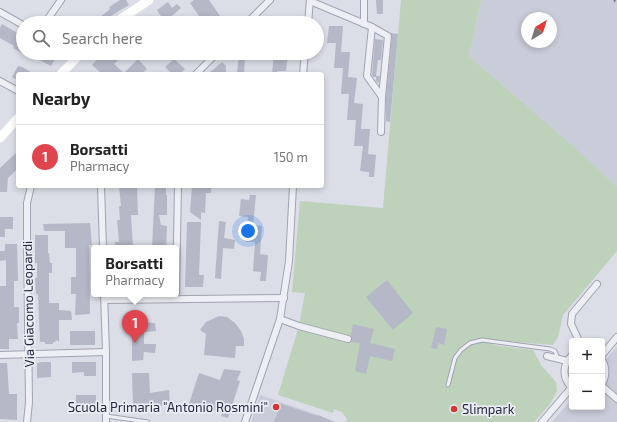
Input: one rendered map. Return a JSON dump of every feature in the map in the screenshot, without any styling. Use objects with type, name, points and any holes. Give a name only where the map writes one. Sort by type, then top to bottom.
[{"type":"street","points":[[49,16],[61,0]]},
{"type":"street","points":[[126,16],[149,0]]},
{"type":"street","points":[[254,16],[270,0]]},
{"type":"street","points":[[309,16],[310,0],[372,27],[388,36],[382,97],[381,132]]},
{"type":"street","points":[[364,0],[364,24]]},
{"type":"street","points":[[0,12],[16,21]]},
{"type":"street","points":[[372,27],[366,76],[382,97]]},
{"type":"street","points":[[63,72],[73,60]]},
{"type":"street","points":[[198,72],[210,60]]},
{"type":"street","points":[[303,72],[304,60]]},
{"type":"street","points":[[0,81],[16,90]]},
{"type":"street","points":[[0,138],[16,120]]},
{"type":"street","name":"Via Giacomo Leopardi","points":[[27,422],[29,402],[27,203],[31,188]]},
{"type":"street","points":[[101,188],[103,245]]},
{"type":"street","points":[[177,245],[178,188]]},
{"type":"street","points":[[245,422],[280,319],[289,261],[293,188]]},
{"type":"street","points":[[578,338],[571,324],[572,314],[597,284]]},
{"type":"street","points":[[179,295],[284,298]]},
{"type":"street","points":[[104,297],[106,419]]},
{"type":"street","points":[[280,319],[299,326],[348,339]]},
{"type":"street","points":[[605,351],[617,337]]},
{"type":"street","points":[[0,355],[106,352]]},
{"type":"street","points":[[548,356],[567,361]]},
{"type":"street","points":[[569,359],[564,368],[564,375],[569,384]]},
{"type":"street","points":[[605,388],[617,399]]},
{"type":"street","points":[[542,422],[569,390]]},
{"type":"lane","points":[[448,385],[455,358],[461,350],[470,343],[482,340],[550,349],[555,351],[558,359]]},
{"type":"lane","points":[[106,419],[148,422]]},
{"type":"shaded area","points":[[481,0],[617,0],[617,187],[571,144],[469,56]]},
{"type":"shaded area","points":[[617,347],[617,422],[552,422],[569,402],[569,410],[605,410],[605,361]]},
{"type":"shaded area","name":"Scuola Primaria \"Antonio Rosmini\"","points":[[260,395],[318,415],[315,422],[251,422]]},
{"type":"green space","points":[[401,0],[481,0],[469,56],[571,144],[617,187],[617,251],[563,315],[558,337],[553,345],[494,340],[493,345],[533,350],[541,365],[556,382],[557,391],[550,404],[534,422],[346,422],[347,419],[342,412],[334,409],[333,413],[278,395],[299,326],[305,293],[292,292],[300,201],[383,208]]},
{"type":"building","points":[[120,0],[126,0],[129,5],[111,16],[102,16],[110,9],[109,7]]},
{"type":"building","points":[[194,0],[209,0],[220,16],[199,16],[190,3]]},
{"type":"building","points":[[376,0],[383,0],[383,14],[377,14]]},
{"type":"building","points":[[168,2],[172,8],[177,4],[181,8],[172,16],[161,16],[157,10]]},
{"type":"building","points":[[2,24],[16,32],[16,50],[13,48],[14,46],[0,38],[0,28]]},
{"type":"building","points":[[329,26],[343,26],[341,52],[350,52],[348,77],[357,78],[354,103],[363,104],[361,129],[370,129],[368,154],[376,155],[374,177],[369,177],[369,172],[360,171],[363,146],[354,146],[356,120],[347,120],[349,94],[341,94],[343,68],[334,68],[336,43],[327,43]]},
{"type":"building","points":[[391,33],[398,34],[390,122],[386,121],[386,97],[392,36]]},
{"type":"building","points":[[375,39],[383,40],[381,60],[378,60],[376,76],[380,76],[379,83],[376,81],[376,77],[373,77],[372,75]]},
{"type":"building","points":[[39,60],[54,60],[51,66]]},
{"type":"building","points":[[97,60],[118,60],[114,64],[123,72],[100,72],[92,65]]},
{"type":"building","points":[[137,60],[139,60],[147,69],[143,72],[125,72]]},
{"type":"building","points":[[173,60],[175,60],[185,69],[182,72],[170,72],[165,67]]},
{"type":"building","points":[[238,60],[245,60],[244,72],[237,72]]},
{"type":"building","points":[[273,60],[287,60],[286,71],[272,72]]},
{"type":"building","points":[[222,62],[226,66],[226,72],[210,72]]},
{"type":"building","points":[[18,66],[31,72],[16,72],[16,79],[12,77]]},
{"type":"building","points":[[16,153],[16,170],[8,178],[7,192],[0,192],[0,168]]},
{"type":"building","points":[[119,188],[137,188],[138,215],[131,215],[133,245],[115,245],[115,242],[119,242],[117,220],[120,220],[119,206],[121,206]]},
{"type":"building","points":[[155,188],[166,188],[167,215],[159,215],[161,225],[167,226],[166,245],[152,245]]},
{"type":"building","points":[[192,188],[211,188],[211,193],[206,193],[205,213],[201,212],[201,220],[190,212]]},
{"type":"building","points":[[250,195],[256,195],[253,225],[262,226],[260,254],[268,255],[266,281],[260,281],[261,272],[253,271],[255,242],[246,242],[248,217],[239,216],[241,199],[249,200]]},
{"type":"building","points":[[0,217],[13,217],[13,229],[5,229],[5,237],[0,237]]},
{"type":"building","points":[[219,221],[226,222],[224,238],[235,240],[234,249],[223,248],[221,279],[215,278]]},
{"type":"building","points":[[187,222],[201,222],[199,275],[204,275],[203,287],[185,287]]},
{"type":"building","points":[[90,223],[92,245],[89,245],[90,314],[75,315],[76,294],[71,294],[71,277],[76,277],[76,248],[65,248],[65,231],[44,231],[43,224]]},
{"type":"building","points":[[35,235],[48,235],[48,253],[50,263],[52,263],[52,273],[49,273],[49,303],[59,303],[59,310],[71,311],[72,320],[59,320],[59,341],[56,340],[53,344],[45,344],[45,342],[40,342],[38,294],[36,294],[35,278],[37,278],[37,263],[35,263]]},
{"type":"building","points":[[5,244],[17,244],[18,281],[14,281],[14,307],[19,307],[19,323],[17,323],[18,339],[9,339],[9,349],[0,349],[0,286],[6,286],[6,260],[0,261],[0,251],[5,251]]},
{"type":"building","points":[[387,280],[413,313],[393,330],[366,297]]},
{"type":"building","points":[[132,315],[143,315],[143,322],[155,323],[156,331],[144,332],[144,344],[156,344],[155,353],[144,352],[143,360],[132,361]]},
{"type":"building","points":[[219,316],[227,317],[235,323],[241,331],[244,339],[244,346],[236,346],[235,358],[204,355],[206,334],[200,330],[206,322]]},
{"type":"building","points":[[353,324],[374,329],[370,343],[395,349],[392,361],[370,356],[366,374],[355,371],[360,343],[352,342],[351,335]]},
{"type":"building","points":[[436,327],[447,329],[444,345],[438,343],[437,349],[431,348]]},
{"type":"building","points":[[70,331],[95,331],[95,345],[70,345]]},
{"type":"building","points":[[51,362],[51,377],[37,378],[37,363]]},
{"type":"building","points":[[72,362],[96,362],[96,376],[84,376],[84,372],[72,373]]},
{"type":"building","points":[[0,363],[7,363],[9,394],[17,394],[17,420],[0,419]]},
{"type":"building","points":[[224,369],[241,371],[237,380],[240,381],[228,418],[221,416],[222,413],[207,408],[205,413],[188,407],[199,373],[220,380]]},
{"type":"building","points":[[132,373],[149,373],[150,393],[169,390],[170,406],[133,406]]},
{"type":"building","points":[[76,395],[96,395],[96,407],[76,407]]},
{"type":"building","points":[[281,404],[318,415],[335,422],[274,422]]},
{"type":"railway","points":[[614,0],[617,4]]},
{"type":"place","name":"Borsatti","points":[[135,343]]},
{"type":"place","name":"Scuola Primaria \"Antonio Rosmini\"","points":[[276,407]]},
{"type":"place","name":"Slimpark","points":[[454,409]]}]
